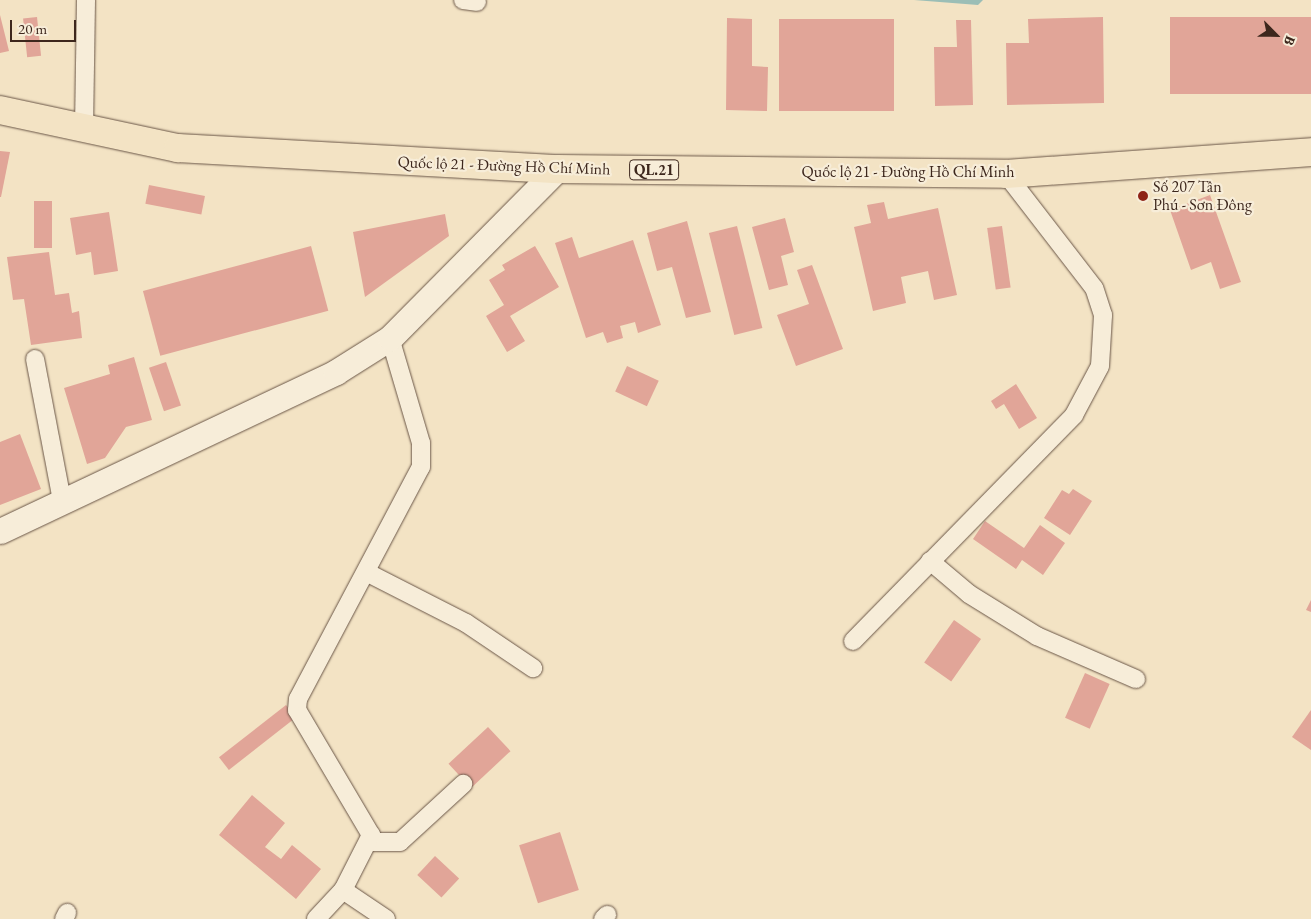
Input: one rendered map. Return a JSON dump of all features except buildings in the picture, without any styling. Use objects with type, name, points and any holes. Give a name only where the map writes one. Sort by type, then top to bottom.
[{"type":"highway","name":"Quốc lộ 21 - Đường Hồ Chí Minh","points":[[0,110],[178,148],[557,169],[1006,174],[1311,152]]},
{"type":"street","points":[[84,128],[86,0]]},
{"type":"street","points":[[0,531],[62,500],[336,372],[390,338],[557,169]]},
{"type":"street","points":[[853,641],[1074,415],[1100,366],[1103,315],[1094,288],[1006,174]]},
{"type":"street","points":[[316,919],[343,890],[371,842],[369,829],[297,710],[298,699],[368,572],[423,454],[390,338]]},
{"type":"street","points":[[35,359],[62,500]]},
{"type":"street","points":[[930,561],[969,594],[1037,636],[1136,679]]},
{"type":"street","points":[[368,572],[466,624],[533,668]]},
{"type":"street","points":[[371,842],[400,842],[463,784]]},
{"type":"street","points":[[343,890],[386,919]]},
{"type":"water","points":[[914,0],[983,0],[978,5]]},
{"type":"place","name":"Số 207 Tân Phú - Sơn Đông","points":[[1143,196]]}]
